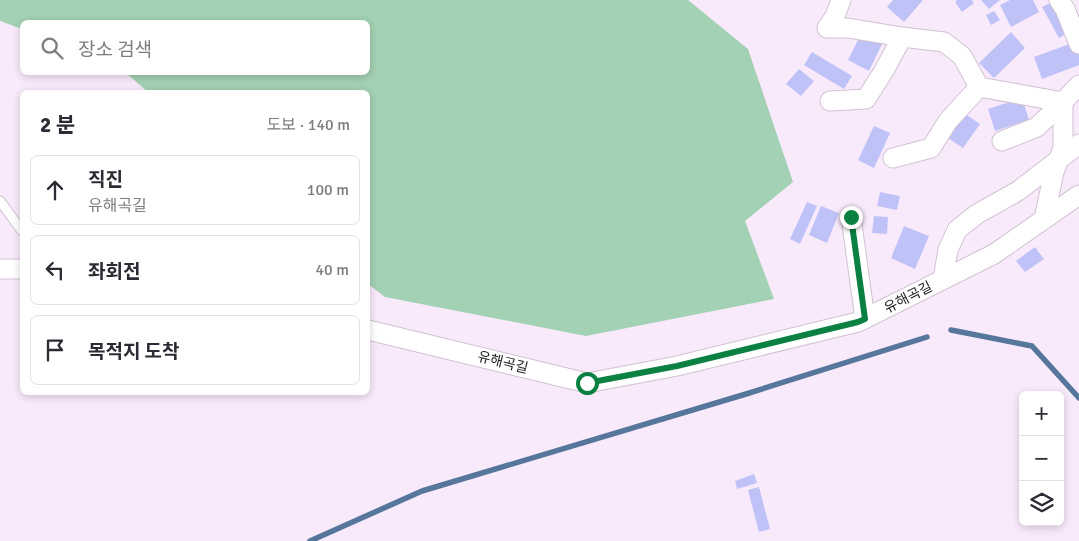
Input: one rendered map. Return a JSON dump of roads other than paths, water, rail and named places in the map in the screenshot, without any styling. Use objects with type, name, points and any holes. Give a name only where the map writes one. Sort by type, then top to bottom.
[{"type":"street","points":[[841,0],[828,28],[848,28],[944,42],[962,56],[979,87]]},
{"type":"street","points":[[1059,0],[1065,9],[1079,44]]},
{"type":"street","points":[[830,101],[866,99],[902,37]]},
{"type":"street","points":[[1002,141],[1037,127],[1079,85]]},
{"type":"street","points":[[979,87],[1063,102]]},
{"type":"street","points":[[893,158],[932,148],[948,121],[979,87]]},
{"type":"street","points":[[1044,219],[1057,162],[1063,148],[1063,102]]},
{"type":"street","points":[[943,279],[948,250],[957,230],[977,214],[1018,191],[1079,144]]},
{"type":"street","name":"유해곡길","points":[[370,330],[587,383],[677,366],[858,322],[994,254],[1079,195]]},
{"type":"street","points":[[851,217],[865,319]]},
{"type":"street","points":[[0,269],[20,268]]},
{"type":"lane","points":[[0,201],[20,228]]},
{"type":"waterway","points":[[951,330],[1032,346],[1079,398]]},
{"type":"waterway","points":[[310,541],[422,491],[746,394],[927,337]]}]
